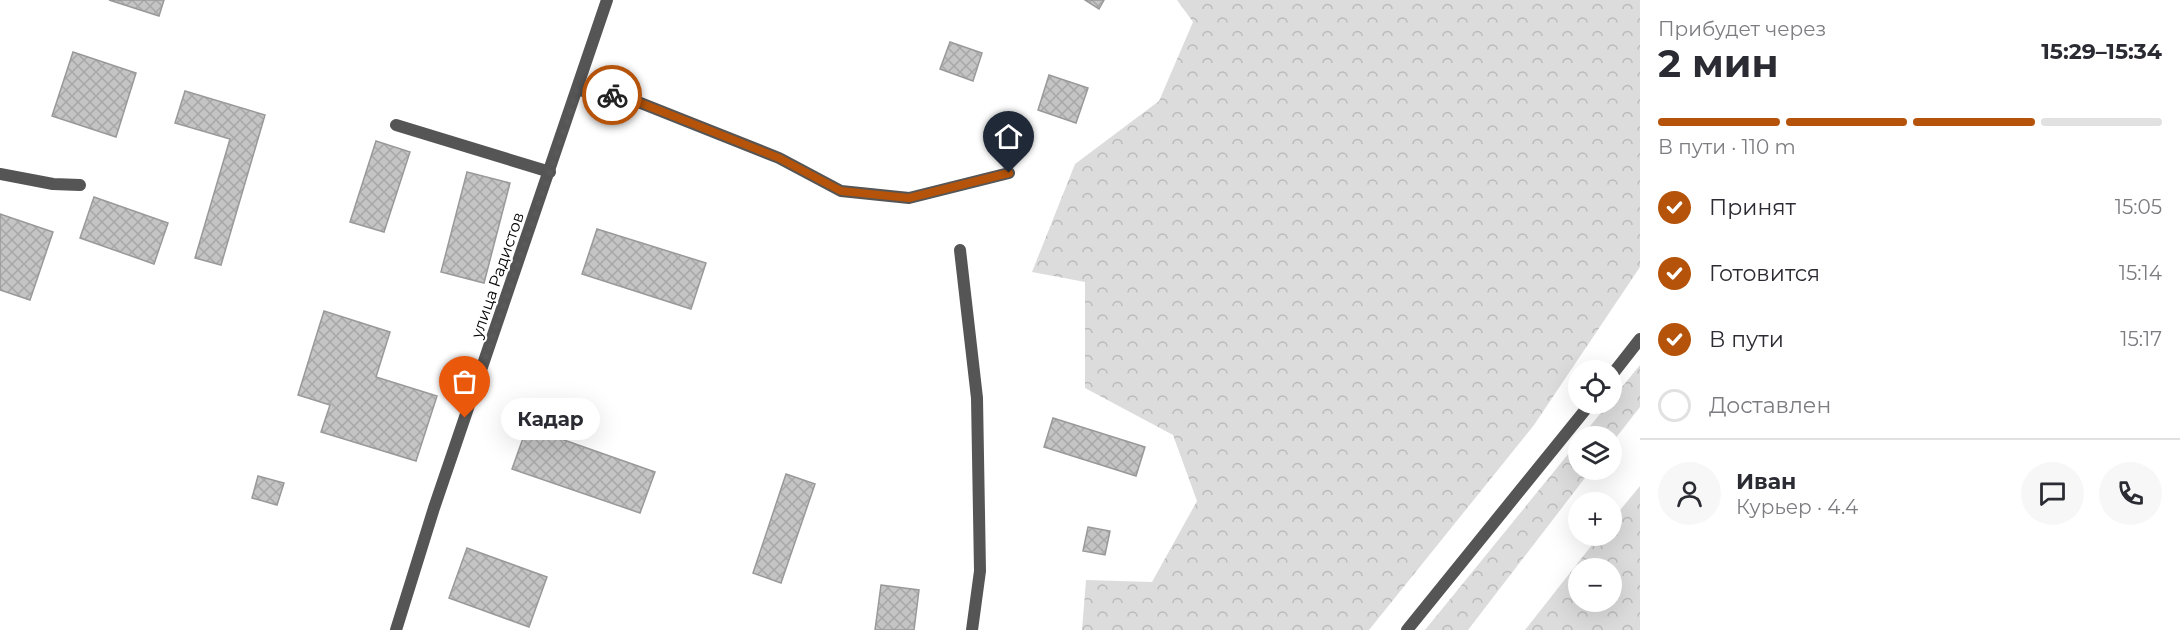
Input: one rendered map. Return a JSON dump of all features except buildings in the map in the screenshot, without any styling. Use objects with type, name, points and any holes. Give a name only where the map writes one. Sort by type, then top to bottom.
[{"type":"street","name":"улица Радистов","points":[[396,630],[438,496],[607,0]]},
{"type":"street","points":[[578,90],[628,98],[779,158],[841,191],[909,198],[1009,173]]},
{"type":"street","points":[[396,126],[550,172]]},
{"type":"street","points":[[0,174],[53,184],[80,185]]},
{"type":"street","points":[[960,250],[977,398],[980,571],[972,630]]},
{"type":"street","points":[[1622,362],[1640,339]]},
{"type":"street","points":[[1407,630],[1582,414]]},
{"type":"green space","points":[[1177,0],[1640,0],[1640,267],[1578,360],[1568,360],[1568,374],[1534,425],[1369,630],[1082,630],[1086,580],[1152,582],[1197,501],[1173,435],[1085,388],[1085,282],[1032,272],[1075,164],[1159,101],[1193,22]]},
{"type":"green space","points":[[1640,365],[1640,407],[1622,430],[1622,426],[1590,426],[1600,414],[1622,414],[1622,387]]},
{"type":"green space","points":[[1568,454],[1568,480],[1583,480],[1574,492],[1568,492],[1568,500],[1468,630],[1425,630]]},
{"type":"green space","points":[[1640,486],[1640,630],[1525,630],[1568,575],[1568,612],[1622,612],[1622,558],[1582,558],[1591,546],[1622,546],[1622,508]]},
{"type":"way so far","points":[[465,418],[578,90],[612,95]]},
{"type":"place","name":"Кадар","points":[[465,418]]},
{"type":"route","points":[[612,95],[628,98],[779,158],[841,191],[909,198],[1009,173]]}]
